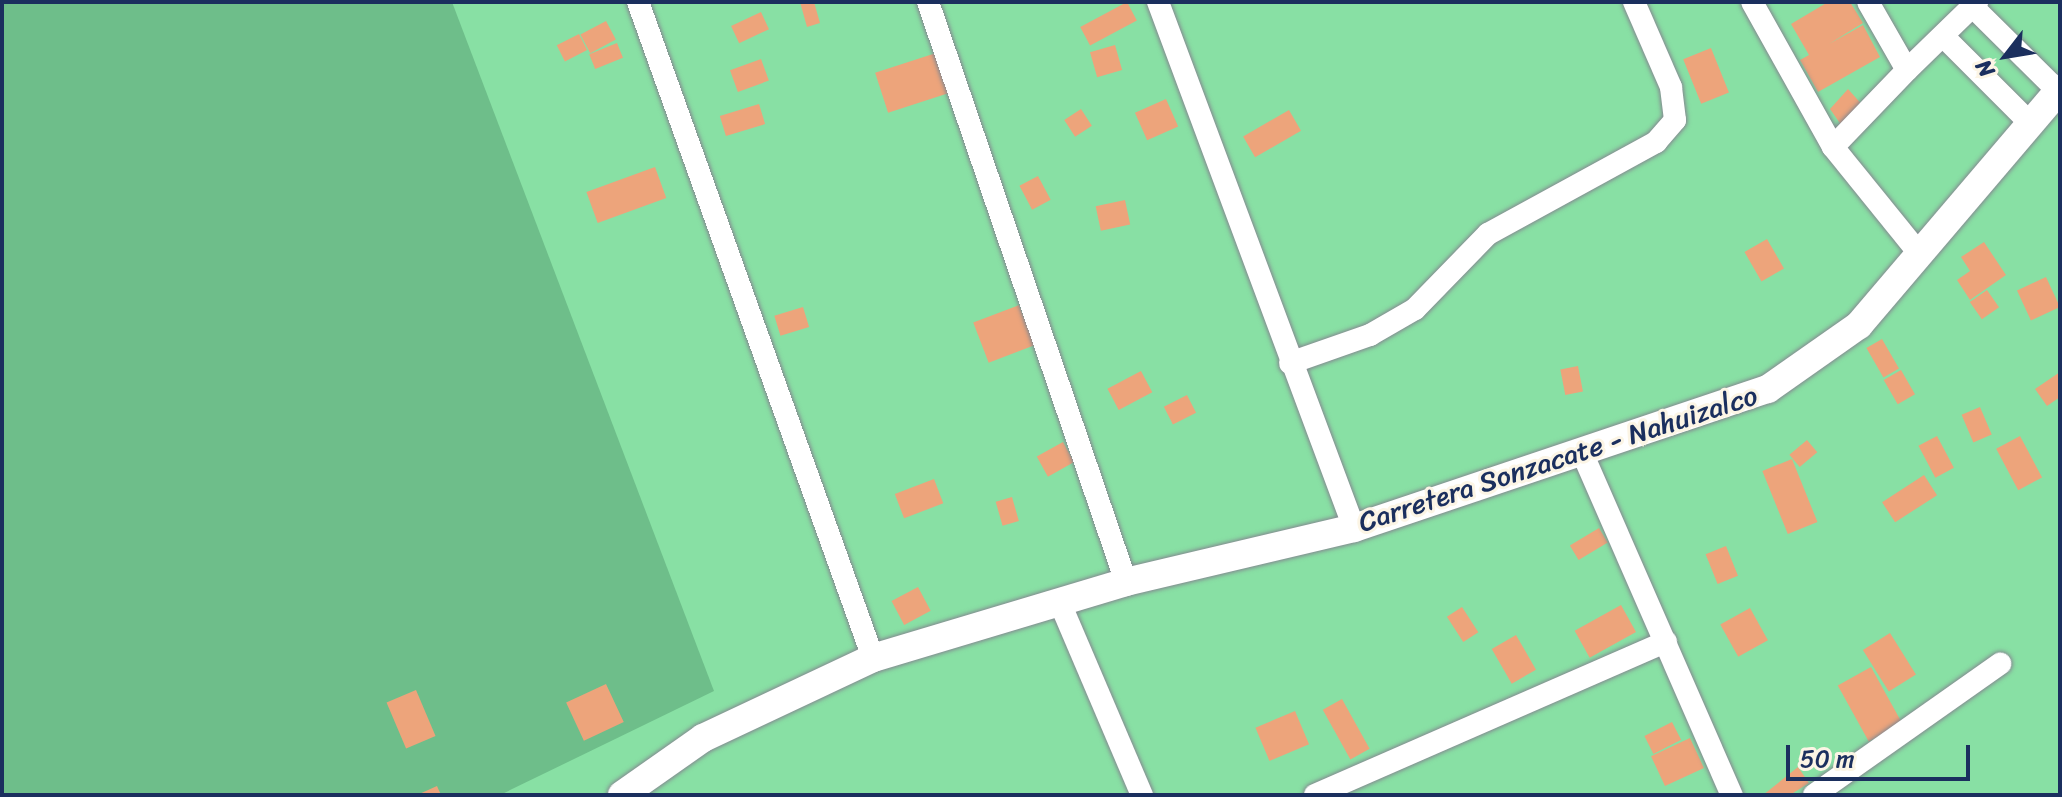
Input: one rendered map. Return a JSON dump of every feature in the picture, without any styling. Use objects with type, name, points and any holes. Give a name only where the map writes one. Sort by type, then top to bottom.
[{"type":"street","points":[[638,2],[873,658]]},
{"type":"street","points":[[928,2],[1126,582]]},
{"type":"street","points":[[1158,2],[1354,528]]},
{"type":"street","points":[[1290,363],[1370,335],[1415,309],[1488,234],[1656,142],[1675,120],[1671,87],[1634,2]]},
{"type":"street","points":[[1752,2],[1833,147],[1918,252]]},
{"type":"street","points":[[1868,2],[1907,70]]},
{"type":"street","points":[[1833,147],[1975,4],[2059,90]]},
{"type":"street","points":[[1944,37],[2028,121]]},
{"type":"street","name":"Carretera Sonzacate - Nahuizalco","points":[[622,795],[703,738],[873,658],[1126,582],[1354,528],[1584,457],[1805,369],[1859,325],[2028,121],[2059,90]]},
{"type":"street","points":[[1584,457],[1732,795]]},
{"type":"street","points":[[1060,603],[1142,795]]},
{"type":"street","points":[[1315,795],[1666,642]]},
{"type":"street","points":[[1814,795],[2000,664]]},
{"type":"green space","points":[[2,2],[2060,2],[2060,795],[2,795]]},
{"type":"green space","points":[[2,2],[452,2],[714,691],[500,795],[2,795]]},
{"type":"building","points":[[800,2],[814,2],[820,23],[807,27]]},
{"type":"building","points":[[1127,2],[1137,21],[1090,45],[1080,27]]},
{"type":"building","points":[[1828,2],[1850,2],[1863,23],[1829,44],[1863,25],[1880,57],[1818,92],[1800,60],[1809,55],[1791,24]]},
{"type":"building","points":[[761,12],[769,29],[739,43],[731,26]]},
{"type":"building","points":[[606,21],[616,40],[590,53],[580,35]]},
{"type":"building","points":[[579,34],[587,50],[565,61],[557,45]]},
{"type":"building","points":[[617,43],[623,58],[595,69],[589,54]]},
{"type":"building","points":[[1115,45],[1122,70],[1097,77],[1090,52]]},
{"type":"building","points":[[1711,48],[1729,93],[1701,104],[1683,59]]},
{"type":"building","points":[[936,53],[949,93],[888,113],[875,73]]},
{"type":"building","points":[[761,59],[769,81],[738,92],[730,70]]},
{"type":"building","points":[[1848,89],[1865,108],[1844,129],[1830,109]]},
{"type":"building","points":[[1166,99],[1178,126],[1147,140],[1135,113]]},
{"type":"building","points":[[759,104],[765,124],[726,136],[720,116]]},
{"type":"building","points":[[1081,109],[1092,126],[1075,137],[1064,120]]},
{"type":"building","points":[[1289,110],[1301,131],[1255,157],[1243,136]]},
{"type":"building","points":[[655,167],[666,198],[598,223],[586,192]]},
{"type":"building","points":[[1038,176],[1051,200],[1032,210],[1019,186]]},
{"type":"building","points":[[1125,200],[1130,224],[1101,231],[1096,206]]},
{"type":"building","points":[[1767,239],[1784,268],[1761,281],[1744,252]]},
{"type":"building","points":[[1984,242],[2006,275],[1970,300],[1957,280],[1970,271],[1961,257]]},
{"type":"building","points":[[2046,277],[2060,307],[2031,320],[2017,291]]},
{"type":"building","points":[[1987,290],[1999,307],[1982,319],[1970,302]]},
{"type":"building","points":[[1019,305],[1034,345],[989,363],[973,323]]},
{"type":"building","points":[[803,307],[809,327],[780,336],[774,316]]},
{"type":"building","points":[[1882,339],[1899,368],[1883,377],[1866,348]]},
{"type":"building","points":[[1578,366],[1583,392],[1565,395],[1560,369]]},
{"type":"building","points":[[1901,370],[1915,394],[1898,404],[1884,380]]},
{"type":"building","points":[[1141,371],[1152,392],[1119,410],[1107,389]]},
{"type":"building","points":[[2060,372],[2060,397],[2047,406],[2035,389]]},
{"type":"building","points":[[1187,395],[1196,413],[1173,425],[1164,407]]},
{"type":"building","points":[[1980,407],[1992,435],[1973,442],[1962,415]]},
{"type":"building","points":[[1937,436],[1954,468],[1935,478],[1918,446]]},
{"type":"building","points":[[2020,436],[2042,477],[2018,490],[1996,449]]},
{"type":"building","points":[[1807,440],[1817,452],[1800,467],[1789,455]]},
{"type":"building","points":[[1063,442],[1074,462],[1048,477],[1037,457]]},
{"type":"building","points":[[1792,459],[1817,522],[1788,534],[1762,471]]},
{"type":"building","points":[[1924,475],[1937,495],[1895,522],[1882,502]]},
{"type":"building","points":[[934,479],[943,503],[904,518],[895,494]]},
{"type":"building","points":[[1012,497],[1019,521],[1003,526],[996,502]]},
{"type":"building","points":[[1599,528],[1608,543],[1579,560],[1570,546]]},
{"type":"building","points":[[1726,546],[1738,576],[1718,584],[1706,554]]},
{"type":"building","points":[[918,587],[931,611],[904,625],[892,601]]},
{"type":"building","points":[[1621,605],[1636,632],[1590,658],[1575,631]]},
{"type":"building","points":[[1462,607],[1478,632],[1463,642],[1447,617]]},
{"type":"building","points":[[1750,608],[1768,640],[1738,657],[1720,624]]},
{"type":"building","points":[[1890,633],[1916,675],[1889,692],[1863,650]]},
{"type":"building","points":[[1516,635],[1536,670],[1512,684],[1492,649]]},
{"type":"building","points":[[1871,667],[1902,723],[1869,741],[1838,685]]},
{"type":"building","points":[[606,684],[624,722],[584,741],[566,703]]},
{"type":"building","points":[[416,690],[436,736],[406,749],[387,703]]},
{"type":"building","points":[[1342,699],[1370,749],[1350,760],[1323,710]]},
{"type":"building","points":[[1295,711],[1309,744],[1269,761],[1255,728]]},
{"type":"building","points":[[1672,722],[1681,740],[1653,754],[1644,736]]},
{"type":"building","points":[[1690,738],[1704,768],[1665,786],[1651,756]]},
{"type":"building","points":[[1798,767],[1809,783],[1790,795],[1763,795]]},
{"type":"building","points":[[437,786],[441,795],[417,795]]}]
